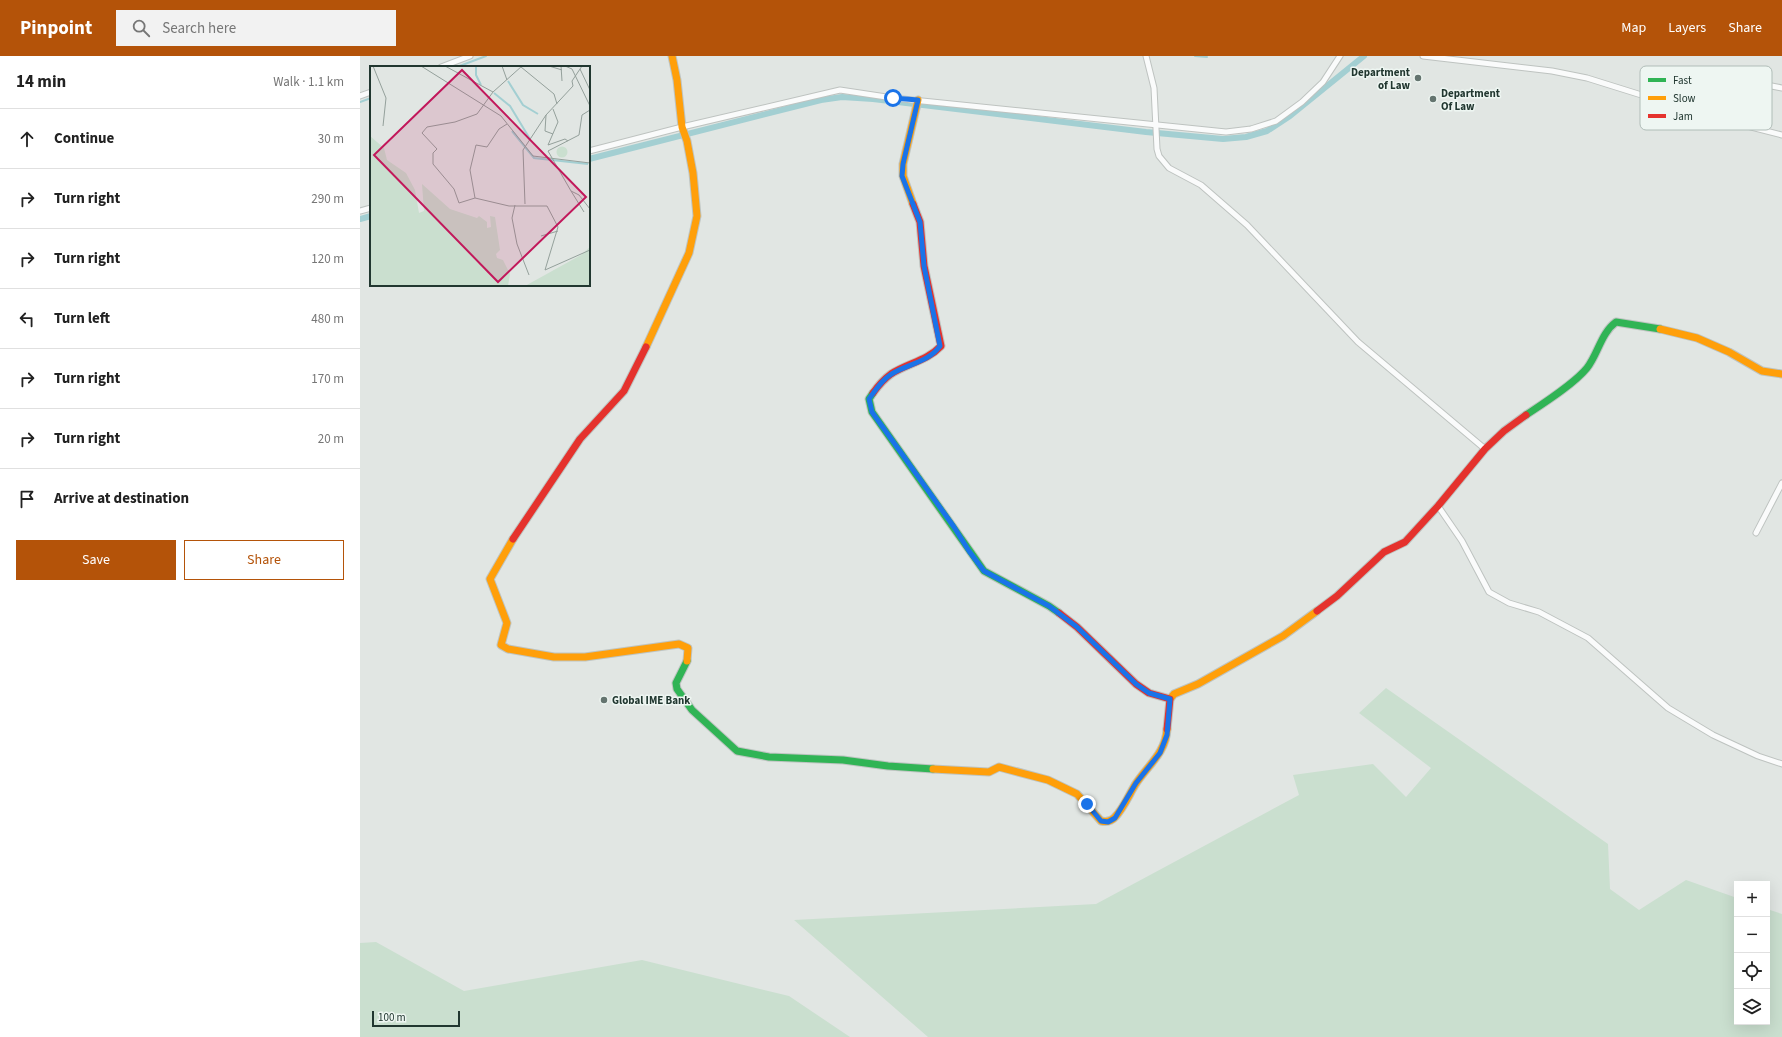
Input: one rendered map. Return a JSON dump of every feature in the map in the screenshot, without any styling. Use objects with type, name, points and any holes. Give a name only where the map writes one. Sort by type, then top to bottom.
[{"type":"street","points":[[444,66],[470,56]]},
{"type":"street","points":[[672,56],[677,80],[682,128],[687,141],[693,174],[697,216],[689,253],[656,327],[624,391],[580,439],[502,554],[490,579],[507,623],[501,645],[508,649],[562,657],[585,657],[679,644],[688,648],[690,654],[685,669],[676,683],[677,689],[692,710],[737,751],[769,757],[843,760],[888,766],[938,770],[989,772],[999,767],[1048,780],[1077,794],[1101,821],[1108,822],[1115,818],[1136,783],[1160,753],[1167,735],[1170,699],[1174,694],[1198,684],[1283,636],[1337,596],[1384,552],[1405,542],[1438,506],[1485,449],[1504,431],[1563,389],[1587,368],[1609,327],[1616,322],[1670,331],[1697,338],[1729,352],[1762,371],[1782,374]]},
{"type":"street","points":[[1146,56],[1154,88],[1157,141],[1160,156],[1169,168],[1201,185],[1247,225],[1358,342],[1485,449]]},
{"type":"street","points":[[590,151],[840,90],[918,101],[1156,127],[1226,132],[1251,129],[1276,121],[1302,102],[1323,82],[1340,56]]},
{"type":"street","points":[[1423,56],[1552,71],[1588,78],[1640,94]]},
{"type":"street","points":[[1772,86],[1782,88]]},
{"type":"street","points":[[360,96],[370,92]]},
{"type":"street","points":[[918,101],[903,164],[902,176],[920,222],[924,266],[940,346],[934,354],[896,371],[880,383],[869,399],[872,412],[984,571],[1049,606],[1077,627],[1136,684],[1149,693],[1170,699]]},
{"type":"street","points":[[1762,130],[1782,135]]},
{"type":"street","points":[[360,211],[370,208]]},
{"type":"street","points":[[1756,533],[1782,483]]},
{"type":"street","points":[[1438,506],[1462,541],[1490,592],[1509,603],[1539,612],[1588,638],[1668,708],[1713,735],[1758,756],[1782,764]]},
{"type":"green space","points":[[1386,688],[1608,844],[1610,889],[1639,910],[1686,880],[1734,897],[1734,1025],[1770,1025],[1770,910],[1782,914],[1782,1037],[928,1037],[794,920],[1096,904],[1299,795],[1293,775],[1373,764],[1406,797],[1431,768],[1359,713]]},
{"type":"green space","points":[[376,942],[464,991],[642,960],[789,996],[850,1037],[360,1037],[360,943]]},
{"type":"waterway","points":[[460,66],[486,56]]},
{"type":"waterway","points":[[1195,56],[1207,57]]},
{"type":"waterway","points":[[590,159],[821,100],[842,97],[873,99],[1146,132],[1223,139],[1246,137],[1267,131],[1290,116],[1364,56]]},
{"type":"waterway","points":[[360,102],[370,98]]},
{"type":"waterway","points":[[360,219],[370,216]]},
{"type":"traffic: fast","points":[[1526,415],[1575,380],[1587,368],[1603,338],[1616,322],[1660,329]]},
{"type":"traffic: fast","points":[[873,393],[869,399],[872,412],[984,571],[1049,606],[1059,613]]},
{"type":"traffic: fast","points":[[687,661],[676,683],[677,689],[692,710],[737,751],[769,757],[843,760],[888,766],[933,769]]},
{"type":"traffic: slow","points":[[646,347],[689,253],[697,216],[693,173],[687,141],[682,127],[677,80],[672,56]]},
{"type":"traffic: slow","points":[[913,204],[903,176],[903,164],[918,100]]},
{"type":"traffic: slow","points":[[1660,329],[1697,338],[1729,352],[1762,371],[1782,374]]},
{"type":"traffic: slow","points":[[513,539],[490,579],[507,623],[501,645],[508,649],[554,657],[585,657],[679,644],[688,648],[687,661]]},
{"type":"traffic: slow","points":[[1170,699],[1174,694],[1198,684],[1283,636],[1317,611]]},
{"type":"traffic: slow","points":[[933,769],[989,772],[999,767],[1048,780],[1077,794],[1101,821],[1105,822],[1112,820],[1118,814],[1135,785],[1160,752],[1166,738],[1167,729]]},
{"type":"traffic: jam","points":[[873,393],[891,374],[924,359],[941,346],[924,266],[920,222],[913,204]]},
{"type":"traffic: jam","points":[[513,539],[580,439],[624,391],[646,347]]},
{"type":"traffic: jam","points":[[1317,611],[1337,596],[1384,552],[1405,542],[1438,506],[1485,449],[1504,431],[1526,415]]},
{"type":"traffic: jam","points":[[1059,613],[1077,627],[1136,684],[1149,693],[1170,699],[1167,729]]},
{"type":"place","name":"Department of Law","points":[[1418,78]]},
{"type":"place","name":"Department Of Law","points":[[1433,99]]},
{"type":"place","name":"Global IME Bank","points":[[604,700]]},
{"type":"route","points":[[893,98],[918,100],[903,164],[902,176],[920,222],[924,266],[940,346],[934,354],[920,362],[896,371],[880,383],[869,399],[872,412],[984,571],[1049,606],[1077,627],[1136,684],[1149,693],[1170,699],[1167,735],[1160,753],[1136,783],[1115,818],[1108,822],[1101,821],[1087,804]]}]
